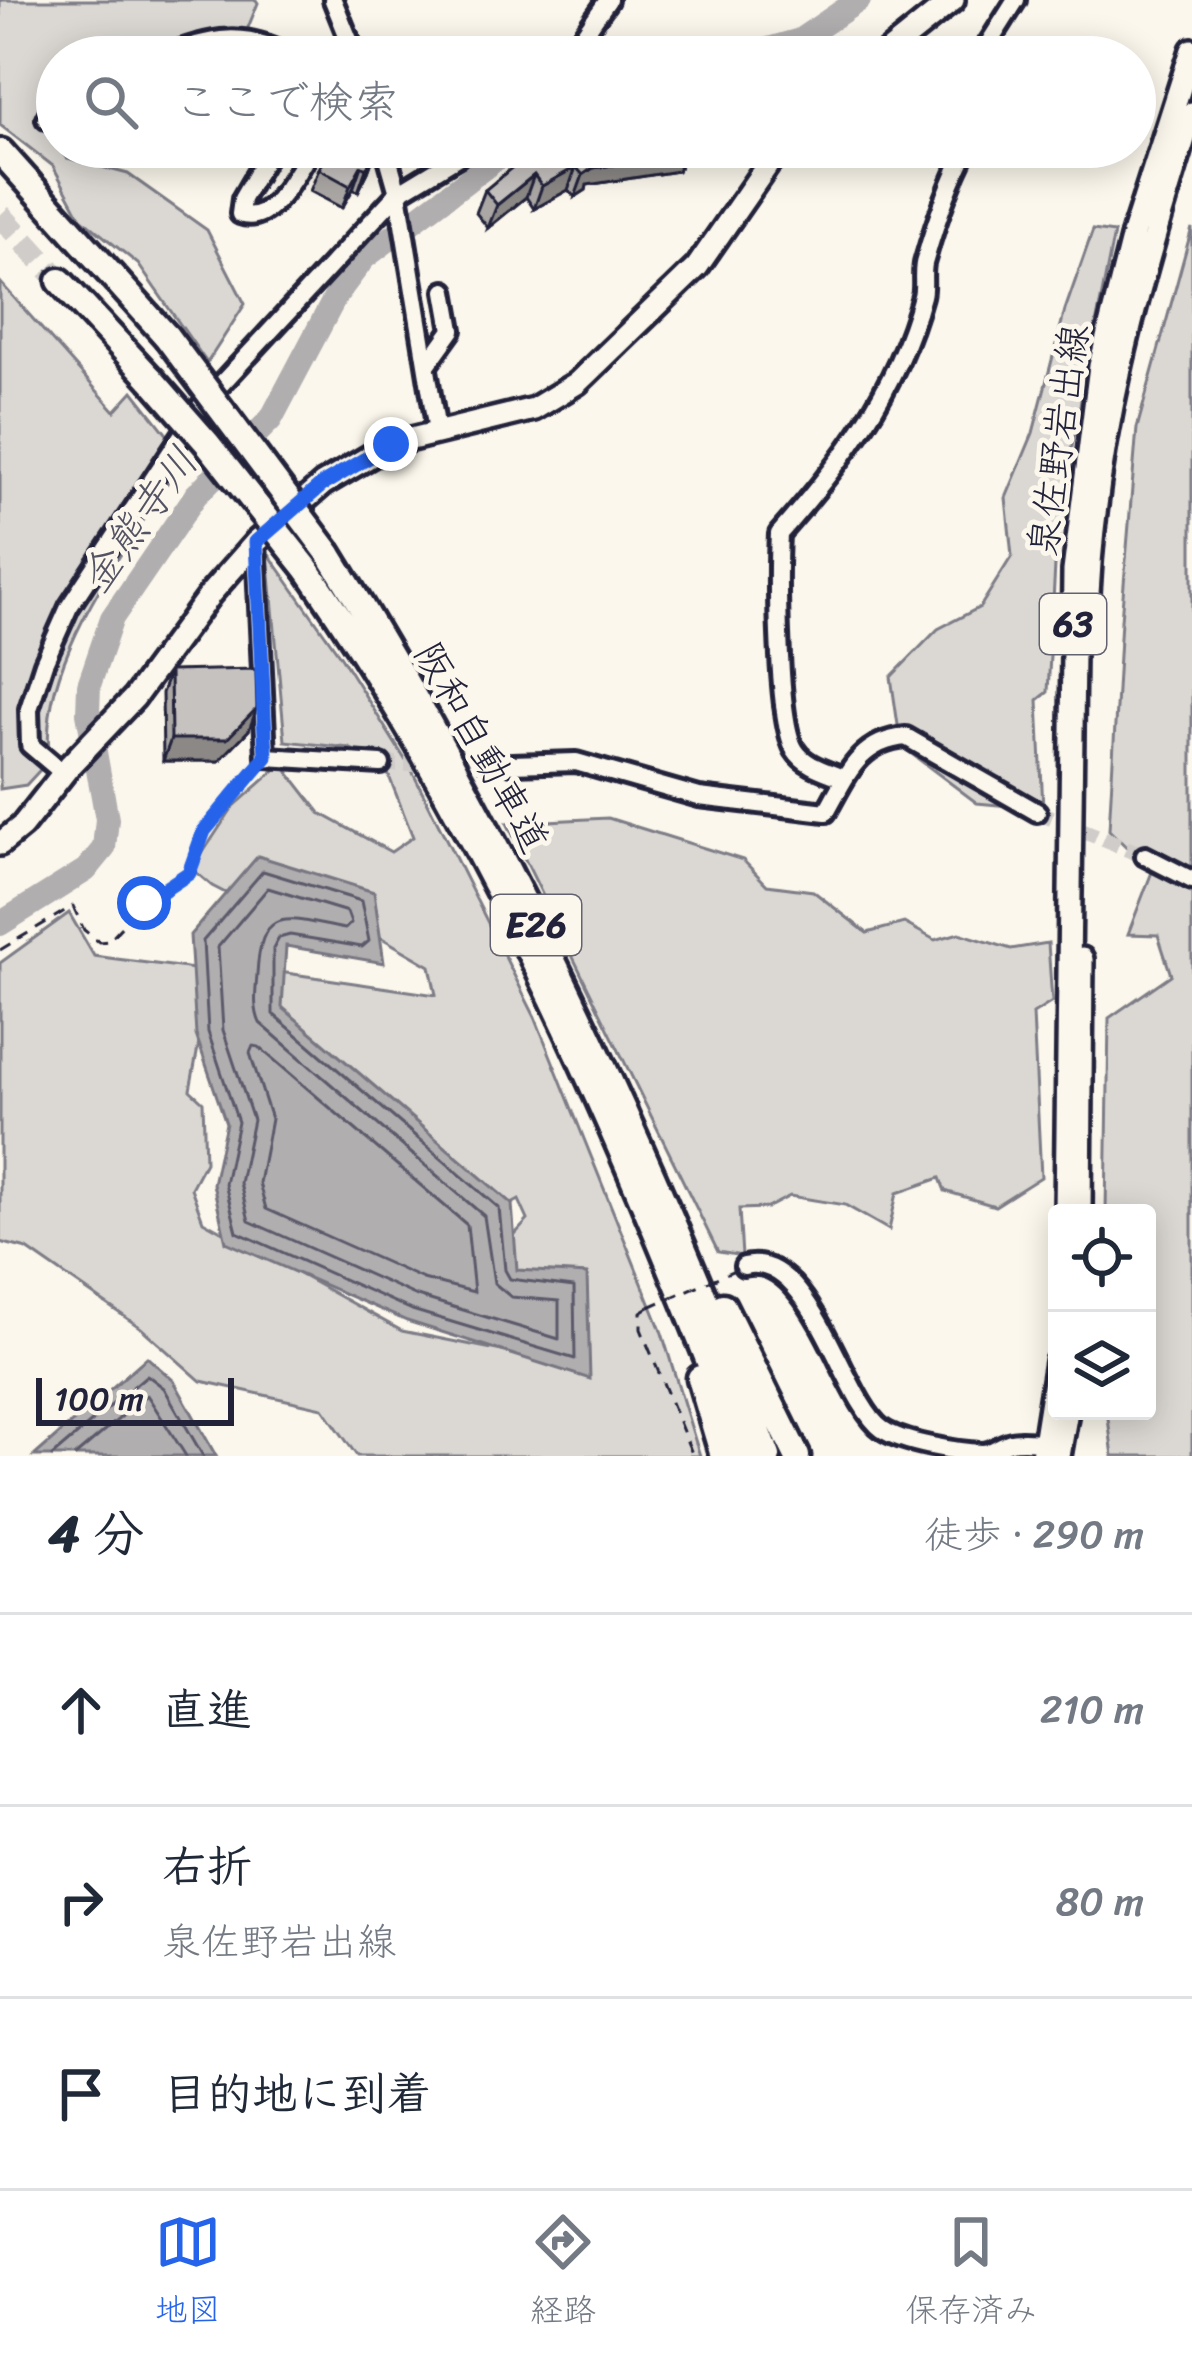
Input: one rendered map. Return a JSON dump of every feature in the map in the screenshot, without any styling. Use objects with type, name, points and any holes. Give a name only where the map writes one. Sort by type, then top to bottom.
[{"type":"highway","name":"阪和自動車道","points":[[2,152],[167,337],[329,554],[426,712],[469,790],[631,1128],[768,1456]]},
{"type":"highway","name":"阪和自動車道","points":[[60,280],[208,444],[307,569],[385,686],[453,804],[583,1070],[746,1456]]},
{"type":"highway","points":[[583,1070],[682,1326],[723,1456]]},
{"type":"highway","points":[[631,1128],[797,1456]]},
{"type":"main road","points":[[908,36],[953,0]]},
{"type":"main road","name":"泉佐野岩出線","points":[[1156,164],[1192,50]]},
{"type":"main road","name":"泉佐野岩出線","points":[[1080,1204],[1088,602],[1098,484],[1130,313],[1192,113]]},
{"type":"main road","points":[[0,844],[22,826],[66,769],[134,698],[211,593],[256,542],[323,484],[391,444],[534,409],[577,382],[697,267],[765,168]]},
{"type":"main road","name":"泉佐野岩出線","points":[[1066,1204],[1074,571],[1100,366],[1155,168]]},
{"type":"main road","points":[[1049,1451],[1052,1420]]},
{"type":"main road","points":[[1049,1451],[1063,1420]]},
{"type":"street","points":[[333,0],[348,36]]},
{"type":"street","points":[[583,36],[608,0]]},
{"type":"street","points":[[993,36],[1016,0]]},
{"type":"street","points":[[260,168],[242,199],[240,214],[248,218],[262,215],[278,200],[299,168]]},
{"type":"street","points":[[390,168],[437,431]]},
{"type":"street","points":[[66,769],[29,745],[29,710],[44,663],[80,588],[201,406],[398,199],[441,168]]},
{"type":"street","points":[[843,778],[815,767],[791,744],[779,534],[876,411],[924,293],[923,263],[957,168]]},
{"type":"street","points":[[427,365],[452,330],[445,291]]},
{"type":"street","points":[[256,542],[266,757],[381,764]]},
{"type":"street","points":[[512,764],[576,762],[699,797],[826,812],[843,778],[867,749],[884,739],[906,736],[1037,812]]},
{"type":"street","points":[[1145,856],[1192,880]]},
{"type":"street","points":[[744,1266],[766,1268],[795,1288],[881,1429],[903,1439],[987,1454],[1011,1442],[1049,1451]]},
{"type":"path","points":[[0,950],[73,906],[84,930],[99,942],[108,941],[144,903],[189,873],[204,831],[266,757]]},
{"type":"path","points":[[693,1456],[641,1329],[641,1312],[744,1266]]},
{"type":"shaded area","points":[[0,0],[258,3],[247,30],[191,36],[36,36],[36,153],[0,125]]},
{"type":"shaded area","points":[[54,168],[105,168],[128,174],[207,230],[245,304],[207,363],[138,264],[81,218]]},
{"type":"shaded area","points":[[1192,228],[1192,1456],[1113,1456],[1108,1420],[1156,1420],[1156,1204],[1106,1204],[1109,1018],[1171,975],[1158,935],[1128,934],[1152,872],[1109,830],[1137,428]]},
{"type":"shaded area","points":[[1093,230],[1114,233],[1071,452],[1055,565],[1048,692],[1038,700],[1043,809],[977,803],[901,746],[891,677],[938,629],[980,607],[1012,556],[1006,498],[1033,433],[1065,310]]},
{"type":"shaded area","points":[[0,282],[115,411],[133,391],[184,456],[72,642],[49,721],[50,759],[26,785],[0,789]]},
{"type":"shaded area","points":[[268,553],[411,769],[535,1017],[662,1333],[700,1456],[357,1456],[323,1408],[201,1381],[141,1328],[27,1249],[0,1242],[0,963],[69,913],[94,956],[202,970],[201,1032],[190,1090],[203,1102],[205,1162],[191,1188],[203,1221],[402,1331],[587,1368],[510,1287],[491,1260],[528,1220],[519,1200],[472,1226],[364,1167],[252,968],[436,995],[430,966],[356,923],[251,906],[212,886],[192,869],[233,807],[282,764],[320,813],[391,852],[413,837],[385,766],[349,748],[285,741]]},
{"type":"shaded area","points":[[608,818],[743,860],[767,885],[813,891],[867,933],[904,923],[935,940],[959,933],[1011,949],[1048,943],[1052,1002],[1033,1014],[1041,1177],[995,1206],[945,1191],[940,1178],[897,1193],[889,1230],[845,1205],[790,1196],[767,1208],[739,1209],[742,1256],[718,1252],[507,823]]},
{"type":"water","points":[[258,856],[374,892],[384,963],[286,946],[282,1007],[512,1204],[517,1270],[587,1274],[590,1379],[407,1321],[226,1242],[213,1184],[226,1123],[196,1035],[190,935]]},
{"type":"water","points":[[147,1357],[174,1381],[216,1456],[34,1456]]},
{"type":"building","points":[[320,168],[360,168],[350,186]]},
{"type":"building","points":[[511,168],[574,168],[542,186],[534,175],[497,205],[485,190]]},
{"type":"building","points":[[256,669],[257,708],[227,739],[171,739],[170,671]]},
{"type":"waterway","name":"金熊寺川","points":[[806,36],[859,0]]},
{"type":"waterway","name":"金熊寺川","points":[[0,924],[86,870],[104,848],[107,819],[88,713],[89,685],[112,618],[196,495],[271,419],[337,294],[364,258],[484,168]]},
{"type":"tunnel","points":[[0,215],[60,281]]},
{"type":"tunnel","points":[[381,764],[512,764]]},
{"type":"tunnel","points":[[1037,812],[1145,856]]},
{"type":"route","points":[[144,903],[189,873],[204,831],[266,757],[256,542],[323,484],[391,444]]}]
